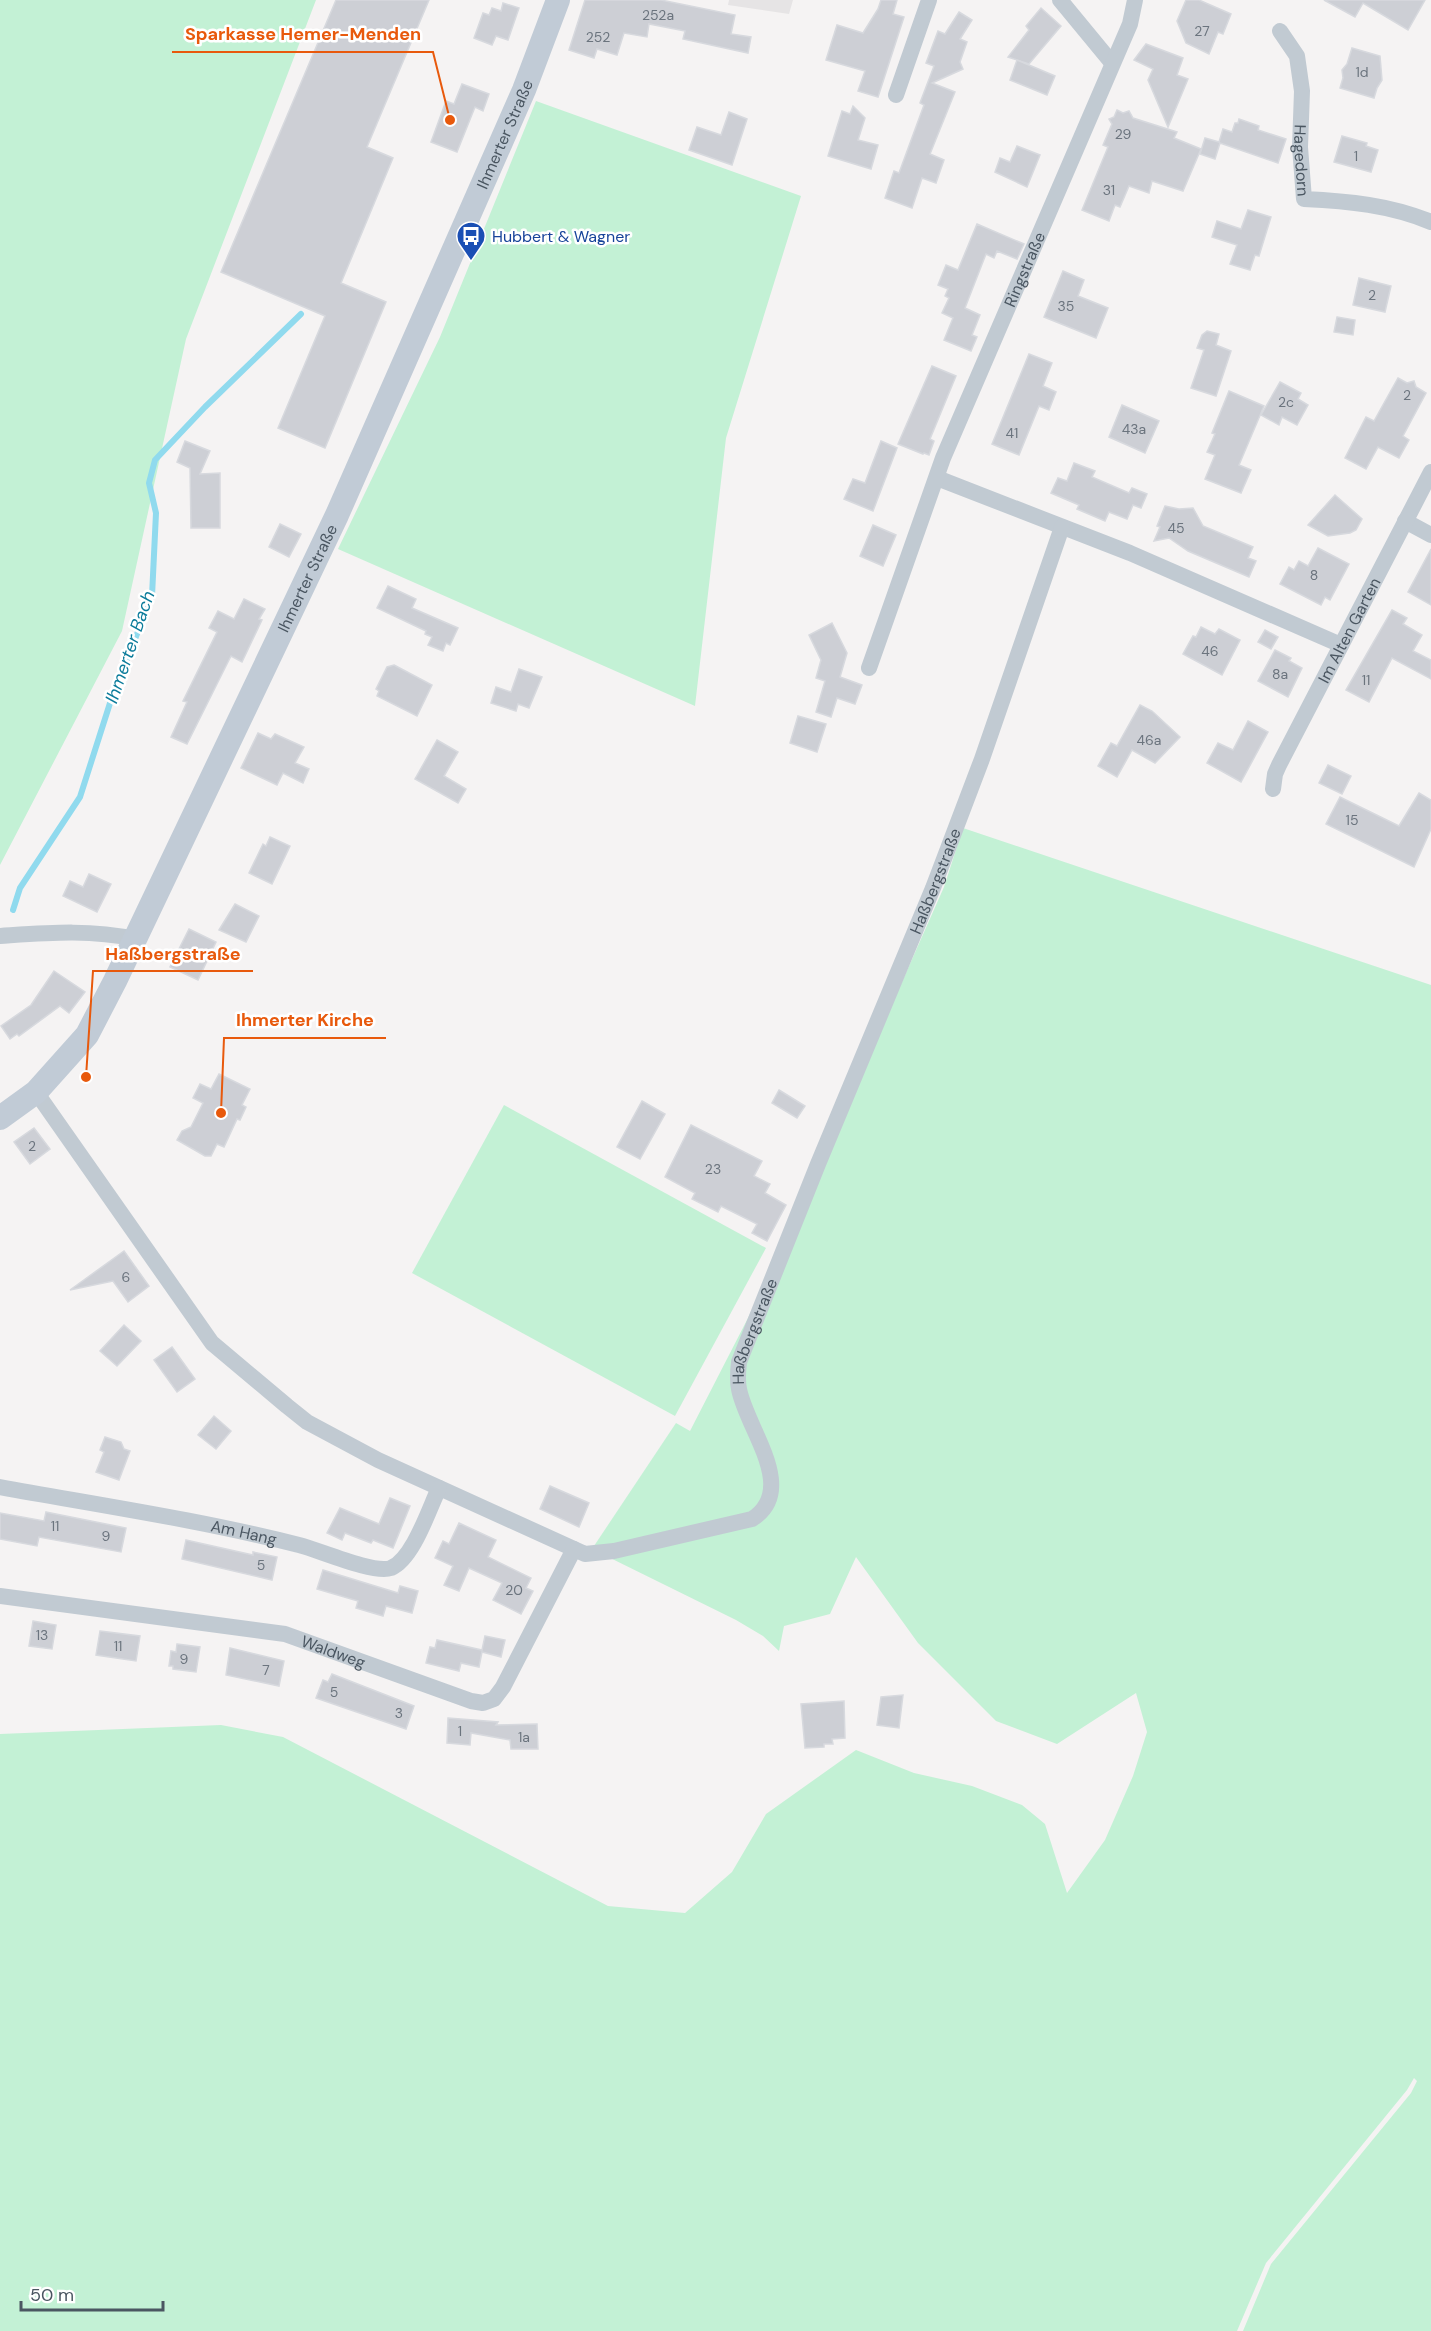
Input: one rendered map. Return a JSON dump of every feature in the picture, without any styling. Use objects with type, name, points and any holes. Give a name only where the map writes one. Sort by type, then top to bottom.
[{"type":"main road","name":"Ihmerter Straße","points":[[0,1118],[36,1092],[87,1035],[135,939],[337,515],[524,90],[558,0]]},
{"type":"street","points":[[896,95],[929,0]]},
{"type":"street","points":[[1060,0],[1112,63]]},
{"type":"street","name":"Ringstraße","points":[[869,668],[936,478],[1130,24],[1135,0]]},
{"type":"street","name":"Hagedorn","points":[[1280,31],[1297,56],[1302,91],[1300,147],[1304,199],[1341,200],[1380,206],[1431,222]]},
{"type":"street","name":"Im Alten Garten","points":[[1273,789],[1275,774],[1431,472]]},
{"type":"street","points":[[936,478],[1130,553],[1341,645]]},
{"type":"street","points":[[1405,521],[1431,536]]},
{"type":"street","name":"Haßbergstraße","points":[[36,1092],[212,1343],[307,1422],[378,1460],[585,1554],[614,1551],[736,1523],[759,1514],[769,1500],[772,1481],[739,1390],[737,1376],[739,1362],[818,1164],[933,888],[982,759],[1062,527]]},
{"type":"street","points":[[0,936],[73,932],[110,933],[135,939]]},
{"type":"street","name":"Am Hang","points":[[0,1487],[242,1532],[298,1545],[368,1567],[383,1569],[397,1564],[408,1553],[439,1488]]},
{"type":"street","name":"Waldweg","points":[[0,1596],[285,1634],[434,1689],[483,1703],[494,1700],[503,1687],[574,1549]]},
{"type":"shaded area","points":[[729,0],[793,0],[789,14],[728,5]]},
{"type":"green space","points":[[0,0],[316,0],[186,339],[122,631],[0,865]]},
{"type":"green space","points":[[536,101],[801,196],[726,438],[695,706],[338,549],[440,337]]},
{"type":"green space","points":[[963,828],[1431,985],[1431,2331],[1243,2331],[1271,2264],[1411,2093],[1417,2081],[1414,2078],[1407,2090],[1266,2263],[1237,2331],[0,2331],[0,1734],[221,1725],[283,1737],[608,1906],[685,1913],[732,1872],[766,1814],[856,1750],[914,1773],[972,1786],[1022,1805],[1045,1824],[1067,1893],[1105,1840],[1133,1776],[1147,1732],[1136,1693],[1057,1744],[996,1721],[918,1643],[856,1557],[830,1614],[784,1626],[779,1651],[763,1636],[736,1620],[592,1549],[676,1423],[690,1431],[748,1318],[820,1167],[944,887]]},
{"type":"green space","points":[[504,1105],[766,1248],[675,1416],[412,1273]]},
{"type":"building","points":[[336,0],[429,0],[367,147],[393,158],[341,283],[386,302],[325,448],[278,428],[325,316],[221,272]]},
{"type":"building","points":[[585,0],[661,0],[735,15],[731,34],[751,37],[748,53],[683,39],[685,31],[649,24],[647,37],[624,33],[617,55],[597,49],[594,58],[569,50]]},
{"type":"building","points":[[881,0],[897,0],[893,14],[904,17],[878,97],[858,91],[865,71],[826,60],[837,25],[863,33]]},
{"type":"building","points":[[1186,0],[1199,0],[1231,14],[1223,34],[1218,32],[1209,54],[1186,43],[1177,21]]},
{"type":"building","points":[[1324,0],[1425,0],[1408,30],[1363,3],[1355,17]]},
{"type":"building","points":[[503,3],[519,8],[508,40],[496,36],[492,45],[474,38],[483,13],[489,15],[492,8],[501,11]]},
{"type":"building","points":[[1041,8],[1061,26],[1029,64],[1008,57],[1029,30],[1026,26]]},
{"type":"building","points":[[959,12],[972,20],[960,39],[967,42],[960,62],[963,69],[932,83],[955,92],[930,154],[944,160],[936,183],[922,178],[912,208],[885,198],[894,171],[899,173],[924,105],[920,103],[934,66],[926,63],[938,31],[945,34]]},
{"type":"building","points":[[1146,44],[1183,58],[1177,75],[1188,79],[1168,127],[1148,80],[1153,69],[1134,60]]},
{"type":"building","points":[[1352,48],[1380,56],[1382,80],[1374,98],[1340,88],[1343,78],[1342,70],[1347,64]]},
{"type":"building","points":[[1017,60],[1055,76],[1047,95],[1010,80]]},
{"type":"building","points":[[462,84],[489,94],[483,111],[475,107],[457,152],[431,142],[446,101],[454,104]]},
{"type":"building","points":[[853,106],[865,118],[858,140],[878,145],[871,169],[828,156],[842,111],[850,114]]},
{"type":"building","points":[[1117,110],[1123,113],[1129,111],[1133,118],[1177,132],[1174,138],[1201,149],[1183,191],[1152,181],[1149,193],[1129,186],[1120,207],[1115,205],[1109,221],[1082,210],[1108,147],[1103,145],[1112,124],[1109,119],[1114,117]]},
{"type":"building","points":[[729,112],[747,119],[732,165],[689,150],[697,127],[721,135]]},
{"type":"building","points":[[1239,119],[1259,126],[1258,130],[1286,139],[1278,163],[1220,143],[1215,159],[1200,154],[1205,138],[1219,142],[1223,129],[1232,132]]},
{"type":"building","points":[[1342,136],[1367,143],[1366,146],[1378,150],[1371,172],[1334,162]]},
{"type":"building","points":[[1017,146],[1040,155],[1027,187],[995,172],[1000,158],[1010,162]]},
{"type":"building","points":[[1248,210],[1271,217],[1259,256],[1255,255],[1250,270],[1230,264],[1237,245],[1212,237],[1217,221],[1241,229]]},
{"type":"building","points":[[977,224],[1024,244],[1017,259],[997,251],[994,258],[986,254],[965,308],[980,315],[972,335],[977,337],[971,351],[944,340],[953,318],[942,313],[949,298],[945,296],[948,289],[938,285],[946,265],[958,270]]},
{"type":"building","points":[[1063,271],[1084,280],[1078,296],[1108,308],[1096,338],[1044,317]]},
{"type":"building","points":[[1359,278],[1391,286],[1385,312],[1353,305]]},
{"type":"building","points":[[1337,317],[1355,320],[1353,335],[1334,332]]},
{"type":"building","points":[[1207,331],[1219,334],[1216,345],[1231,351],[1216,396],[1191,388],[1204,350],[1197,348],[1202,335]]},
{"type":"building","points":[[1029,354],[1052,363],[1043,386],[1056,392],[1049,410],[1039,406],[1019,455],[992,444]]},
{"type":"building","points":[[932,366],[956,376],[930,439],[934,441],[929,455],[898,444]]},
{"type":"building","points":[[1398,378],[1407,383],[1414,381],[1416,387],[1426,393],[1403,436],[1409,440],[1399,458],[1378,447],[1366,469],[1345,458],[1366,417],[1374,421]]},
{"type":"building","points":[[1280,382],[1301,393],[1298,399],[1308,405],[1297,425],[1282,417],[1279,425],[1261,415]]},
{"type":"building","points":[[1229,391],[1264,406],[1239,465],[1251,470],[1241,493],[1205,479],[1215,455],[1207,452],[1215,434],[1212,433]]},
{"type":"building","points":[[1122,405],[1159,421],[1145,453],[1109,437]]},
{"type":"building","points":[[185,441],[210,451],[200,474],[220,473],[220,528],[191,528],[190,468],[177,462]]},
{"type":"building","points":[[881,441],[897,448],[873,511],[844,499],[853,479],[865,483]]},
{"type":"building","points":[[1074,463],[1095,471],[1092,477],[1129,493],[1132,488],[1147,494],[1141,508],[1133,505],[1127,519],[1109,512],[1105,521],[1077,509],[1079,505],[1051,493],[1058,478],[1067,481]]},
{"type":"building","points":[[1335,495],[1362,519],[1356,530],[1350,533],[1328,536],[1308,525]]},
{"type":"building","points":[[1165,506],[1179,509],[1193,508],[1203,526],[1253,547],[1248,558],[1256,561],[1249,577],[1188,551],[1169,538],[1154,541]]},
{"type":"building","points":[[280,524],[301,534],[289,557],[269,547]]},
{"type":"building","points":[[873,525],[896,535],[883,566],[860,556]]},
{"type":"building","points":[[1318,548],[1349,564],[1330,600],[1325,597],[1321,605],[1280,584],[1289,567],[1294,570],[1299,561],[1308,566]]},
{"type":"building","points":[[1431,549],[1431,605],[1408,592]]},
{"type":"building","points":[[388,586],[416,599],[412,608],[458,628],[450,645],[446,643],[443,651],[428,645],[432,637],[425,634],[426,631],[377,608]]},
{"type":"building","points":[[244,599],[265,609],[242,662],[231,656],[187,744],[171,737],[187,702],[183,701],[217,632],[209,628],[218,611],[234,619]]},
{"type":"building","points":[[1392,610],[1407,618],[1403,624],[1422,635],[1413,651],[1431,660],[1431,679],[1392,658],[1369,702],[1346,690]]},
{"type":"building","points":[[832,623],[847,653],[840,677],[862,685],[855,704],[837,698],[831,717],[816,712],[825,681],[816,678],[821,660],[809,635]]},
{"type":"building","points":[[1201,627],[1215,634],[1219,629],[1240,640],[1222,675],[1183,654]]},
{"type":"building","points":[[1265,630],[1278,637],[1271,649],[1258,642]]},
{"type":"building","points":[[1275,650],[1291,658],[1289,661],[1302,668],[1288,697],[1258,681]]},
{"type":"building","points":[[394,665],[432,685],[417,716],[377,696],[379,691],[376,689],[387,667]]},
{"type":"building","points":[[519,669],[542,677],[529,708],[518,704],[516,711],[491,703],[496,687],[511,692]]},
{"type":"building","points":[[1140,705],[1152,711],[1180,737],[1155,763],[1132,750],[1117,777],[1098,766],[1111,743],[1117,746]]},
{"type":"building","points":[[798,716],[826,724],[817,752],[790,743]]},
{"type":"building","points":[[1248,721],[1268,732],[1241,782],[1207,763],[1218,743],[1233,750]]},
{"type":"building","points":[[258,733],[271,739],[275,734],[304,747],[295,763],[309,769],[303,783],[283,773],[277,785],[241,768]]},
{"type":"building","points":[[437,740],[458,752],[444,776],[466,789],[458,803],[415,779]]},
{"type":"building","points":[[1328,765],[1351,776],[1342,794],[1319,783]]},
{"type":"building","points":[[1419,793],[1431,800],[1431,829],[1414,867],[1326,824],[1340,797],[1399,826]]},
{"type":"building","points":[[270,837],[290,846],[272,884],[249,873],[263,844],[266,846]]},
{"type":"building","points":[[89,874],[111,884],[97,912],[63,896],[70,881],[83,887]]},
{"type":"building","points":[[235,904],[259,916],[246,942],[219,930]]},
{"type":"building","points":[[189,929],[216,942],[198,980],[170,967]]},
{"type":"building","points":[[54,971],[85,992],[69,1013],[60,1006],[19,1036],[17,1034],[10,1039],[1,1026],[31,1005]]},
{"type":"building","points":[[219,1074],[250,1089],[242,1105],[246,1107],[240,1120],[237,1119],[224,1147],[217,1144],[211,1156],[205,1156],[177,1140],[182,1131],[191,1127],[203,1103],[193,1098],[200,1084],[211,1089]]},
{"type":"building","points":[[779,1090],[805,1106],[797,1118],[772,1103]]},
{"type":"building","points":[[642,1101],[665,1114],[640,1159],[617,1147]]},
{"type":"building","points":[[691,1125],[762,1161],[754,1176],[770,1184],[765,1193],[786,1205],[767,1241],[752,1233],[757,1224],[721,1206],[718,1212],[692,1199],[695,1193],[665,1177]]},
{"type":"building","points":[[34,1128],[50,1149],[30,1164],[14,1142]]},
{"type":"building","points":[[124,1251],[149,1286],[128,1302],[113,1281],[70,1290]]},
{"type":"building","points":[[124,1325],[141,1341],[117,1366],[100,1351]]},
{"type":"building","points":[[172,1347],[195,1379],[177,1392],[154,1360]]},
{"type":"building","points":[[214,1416],[231,1431],[216,1449],[198,1435]]},
{"type":"building","points":[[105,1437],[121,1442],[124,1449],[130,1451],[119,1480],[96,1472],[104,1452],[100,1450]]},
{"type":"building","points":[[550,1486],[589,1503],[579,1527],[540,1509]]},
{"type":"building","points":[[390,1498],[410,1506],[393,1548],[345,1533],[342,1540],[327,1533],[340,1508],[379,1524]]},
{"type":"building","points":[[46,1512],[126,1528],[121,1552],[39,1537],[37,1546],[0,1539],[0,1513],[44,1521]]},
{"type":"building","points":[[459,1523],[496,1540],[488,1557],[531,1578],[526,1588],[533,1591],[521,1614],[493,1600],[502,1583],[469,1568],[459,1591],[444,1585],[453,1566],[435,1558],[443,1541],[449,1544]]},
{"type":"building","points":[[186,1540],[253,1555],[253,1552],[277,1557],[272,1580],[182,1559]]},
{"type":"building","points":[[323,1570],[398,1593],[400,1586],[418,1591],[412,1613],[386,1606],[383,1616],[356,1608],[358,1601],[317,1589]]},
{"type":"building","points":[[33,1621],[56,1625],[52,1649],[29,1646]]},
{"type":"building","points":[[100,1631],[140,1636],[136,1661],[96,1655]]},
{"type":"building","points":[[485,1636],[505,1640],[501,1657],[482,1652],[479,1667],[461,1663],[459,1671],[426,1663],[430,1647],[435,1648],[437,1640],[482,1650]]},
{"type":"building","points":[[177,1644],[200,1647],[196,1672],[173,1669],[173,1666],[169,1666],[171,1651],[176,1652]]},
{"type":"building","points":[[230,1648],[284,1661],[279,1686],[226,1675]]},
{"type":"building","points":[[332,1674],[414,1706],[406,1729],[316,1698],[323,1680],[328,1682]]},
{"type":"building","points":[[903,1695],[899,1728],[877,1725],[881,1697]]},
{"type":"building","points":[[844,1701],[845,1738],[832,1739],[833,1744],[824,1744],[824,1747],[805,1748],[801,1704]]},
{"type":"building","points":[[448,1718],[498,1722],[496,1725],[537,1724],[538,1749],[511,1749],[510,1740],[471,1733],[470,1745],[447,1743]]},
{"type":"waterway","name":"Ihmerter Bach","points":[[13,910],[20,888],[80,797],[111,700],[152,596],[156,513],[149,483],[155,460],[205,407],[301,314]]},
{"type":"place","name":"Sparkasse Hemer-Menden","points":[[450,120]]},
{"type":"place","name":"Hubbert & Wagner","points":[[471,262]]},
{"type":"place","name":"Haßbergstraße","points":[[86,1077]]},
{"type":"place","name":"Ihmerter Kirche","points":[[221,1113]]}]
